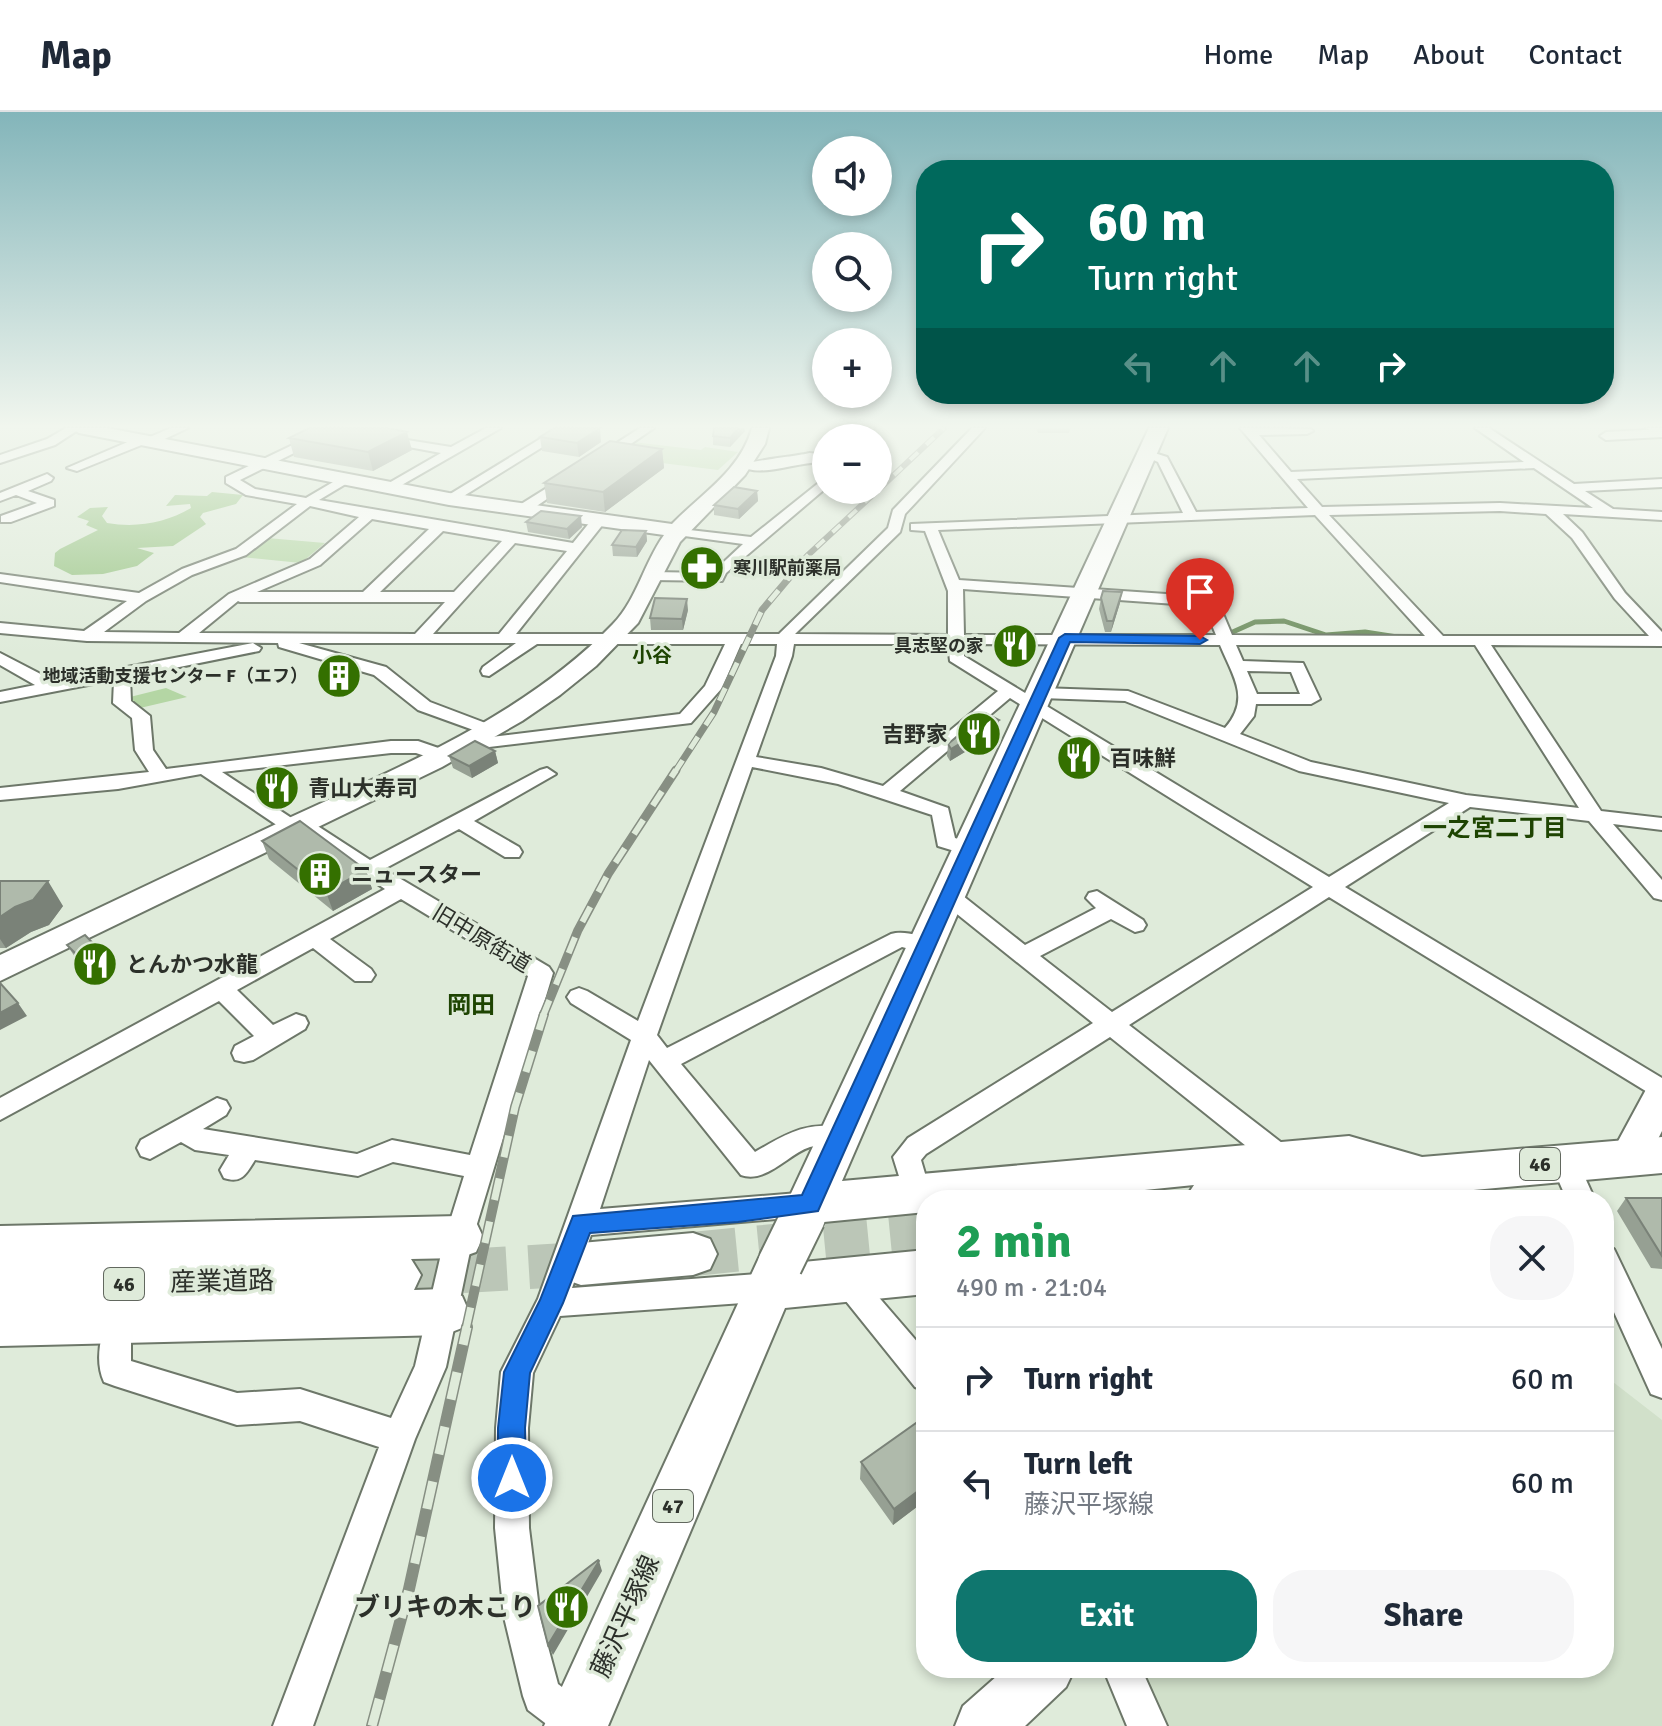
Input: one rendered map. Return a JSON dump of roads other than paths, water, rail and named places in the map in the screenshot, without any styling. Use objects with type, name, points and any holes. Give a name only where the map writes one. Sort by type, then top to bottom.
[{"type":"main road","name":"47","points":[[775,1276],[971,850],[1028,697],[1065,638],[1127,503]]},
{"type":"main road","points":[[957,1190],[1349,1154],[1424,1188]]},
{"type":"main road","name":"46","points":[[1424,1188],[1572,1181],[1646,1156]]},
{"type":"main road","points":[[1373,1190],[1424,1188]]},
{"type":"main road","points":[[806,1211],[916,1194]]},
{"type":"main road","points":[[0,1247],[459,1237]]},
{"type":"main road","points":[[581,1244],[693,1254]]},
{"type":"main road","points":[[775,1276],[847,1281],[916,1273]]},
{"type":"main road","name":"産業道路","points":[[0,1285],[248,1282],[397,1275]]},
{"type":"main road","name":"藤沢平塚線","points":[[577,1724],[775,1276]]},
{"type":"main road","points":[[0,1323],[444,1312]]},
{"type":"street","points":[[8,513],[48,503]]},
{"type":"street","points":[[87,636],[141,598],[187,572],[241,552],[306,503]]},
{"type":"street","points":[[314,503],[439,527],[577,548]]},
{"type":"street","points":[[481,503],[755,542]]},
{"type":"street","points":[[523,509],[532,503]]},
{"type":"street","points":[[0,969],[454,751],[548,694],[612,637],[642,599],[677,531],[706,503]]},
{"type":"street","points":[[652,576],[717,578],[720,571],[755,542],[792,503]]},
{"type":"street","points":[[577,1724],[542,1696],[522,1617],[512,1528],[512,1428],[517,1372],[581,1244],[644,1037],[784,656],[786,638],[791,627],[895,529],[898,513],[907,503]]},
{"type":"street","points":[[1185,503],[1191,516]]},
{"type":"street","points":[[1309,503],[1439,641]]},
{"type":"street","points":[[1596,503],[1608,512]]},
{"type":"street","points":[[895,529],[1486,507],[1662,516]]},
{"type":"street","points":[[0,628],[87,636],[276,641],[612,637],[1226,637],[1662,641],[1620,596],[1577,535],[1550,510]]},
{"type":"street","points":[[183,638],[234,597],[315,562],[369,515]]},
{"type":"street","points":[[504,638],[599,520]]},
{"type":"street","points":[[367,597],[439,527]]},
{"type":"street","points":[[930,527],[956,591],[956,658],[1028,697],[1330,889],[1662,1092],[1646,1156]]},
{"type":"street","points":[[420,638],[512,538]]},
{"type":"street","points":[[0,578],[141,598]]},
{"type":"street","points":[[953,584],[1088,583],[1210,602],[1238,666],[1248,699],[1245,716],[1228,737]]},
{"type":"street","points":[[234,597],[457,597]]},
{"type":"street","points":[[0,650],[38,632]]},
{"type":"street","points":[[489,671],[534,638]]},
{"type":"street","points":[[0,794],[118,783],[204,768],[391,747],[454,751],[685,719],[713,688],[736,638]]},
{"type":"street","points":[[0,697],[276,641],[294,649],[380,671],[424,706],[490,731]]},
{"type":"street","points":[[1480,641],[1593,814],[1662,893]]},
{"type":"street","points":[[0,658],[51,687]]},
{"type":"street","points":[[1238,666],[1297,667],[1311,699],[1248,699]]},
{"type":"street","points":[[122,674],[122,703],[141,716],[144,750],[160,775]]},
{"type":"street","points":[[888,792],[901,777],[961,731],[980,710],[1028,697],[1128,696],[1306,767],[1466,801],[1662,824]]},
{"type":"street","points":[[746,761],[797,766],[888,792],[941,812],[945,842],[971,850]]},
{"type":"street","name":"旧中原街道","points":[[204,768],[541,973],[480,1168]]},
{"type":"street","points":[[369,869],[547,774]]},
{"type":"street","points":[[916,1190],[907,1157],[917,1146],[1466,801]]},
{"type":"street","points":[[459,821],[512,852]]},
{"type":"street","points":[[0,1110],[401,890]]},
{"type":"street","points":[[950,897],[1281,1158]]},
{"type":"street","points":[[1024,955],[1105,903],[1135,925]]},
{"type":"street","points":[[314,938],[363,975]]},
{"type":"street","points":[[666,1060],[899,939],[925,945]]},
{"type":"street","points":[[221,989],[271,1038]]},
{"type":"street","points":[[579,997],[644,1037],[751,1167],[801,1139],[814,1135],[839,1138]]},
{"type":"street","points":[[244,1053],[296,1023]]},
{"type":"street","points":[[150,1148],[217,1108]]},
{"type":"street","points":[[184,1128],[195,1139],[241,1159],[327,1148],[358,1165],[392,1151],[480,1168],[459,1237],[430,1367],[399,1437],[293,1726]]},
{"type":"street","points":[[581,1244],[738,1212],[806,1211]]},
{"type":"street","points":[[551,1303],[775,1276]]},
{"type":"street","points":[[1614,1280],[1662,1383]]},
{"type":"street","points":[[847,1281],[916,1364]]},
{"type":"street","points":[[121,1322],[116,1338],[115,1371],[237,1409],[300,1405],[399,1437]]},
{"type":"street","points":[[983,1726],[1036,1678]]},
{"type":"street","points":[[1126,1678],[1147,1726]]},
{"type":"waterway","points":[[1226,635],[1255,622],[1284,621],[1326,635],[1365,632],[1397,637]]},
{"type":"tunnel","points":[[693,1254],[916,1232]]},
{"type":"tunnel","points":[[397,1275],[581,1264]]},
{"type":"railway","points":[[787,580],[807,556],[864,503]]},
{"type":"railway","points":[[675,772],[714,712],[762,610],[789,578]]},
{"type":"railway","points":[[543,1016],[578,930],[608,874],[676,770]]},
{"type":"railway","points":[[466,1329],[515,1107],[544,1014]]},
{"type":"railway","points":[[372,1726],[409,1589],[467,1327]]},
{"type":"place","name":"寒川駅前薬局","points":[[702,568]]},
{"type":"place","name":"具志堅の家","points":[[1015,646]]},
{"type":"place","name":"地域活動支援センター F（エフ）","points":[[339,676]]},
{"type":"place","name":"吉野家","points":[[979,734]]},
{"type":"place","name":"百味鮮","points":[[1079,758]]},
{"type":"place","name":"青山大寿司","points":[[277,788]]},
{"type":"place","name":"ニュースター","points":[[320,874]]},
{"type":"place","name":"とんかつ水龍","points":[[95,964]]},
{"type":"place","name":"ブリキの木こり","points":[[567,1607]]},
{"type":"district","name":"小谷","points":[[652,655]]},
{"type":"district","name":"一之宮二丁目","points":[[1495,828]]},
{"type":"district","name":"岡田","points":[[471,1005]]}]
